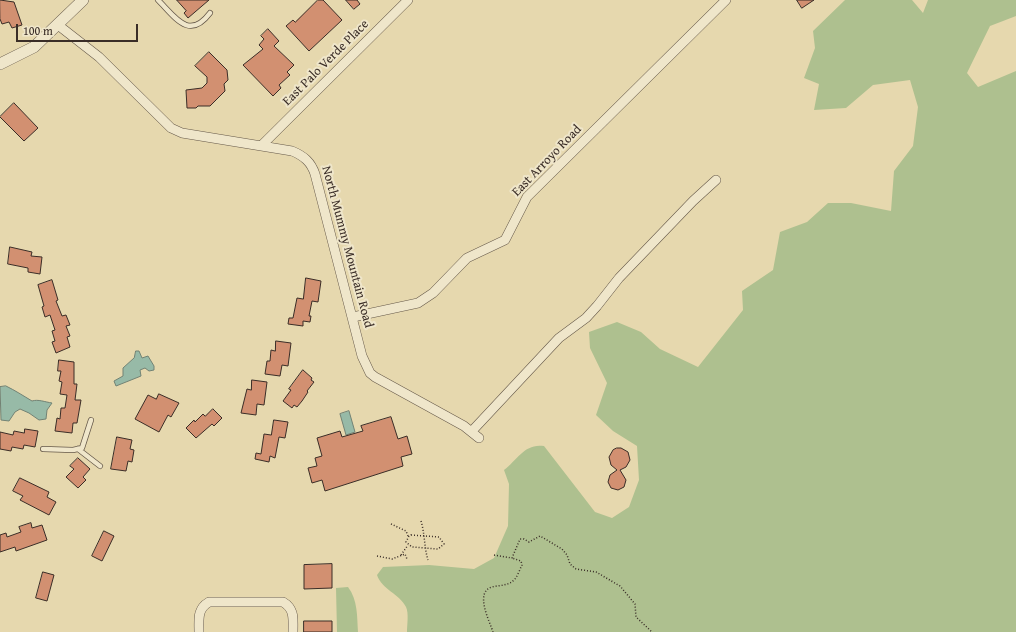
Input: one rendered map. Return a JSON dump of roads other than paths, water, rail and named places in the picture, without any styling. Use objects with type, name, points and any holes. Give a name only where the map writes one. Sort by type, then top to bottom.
[{"type":"street","points":[[0,64],[34,46],[83,0]]},
{"type":"street","name":"East Palo Verde Place","points":[[262,145],[408,0]]},
{"type":"street","name":"East Arroyo Road","points":[[353,317],[418,303],[442,284],[467,258],[505,240],[527,197],[726,0]]},
{"type":"street","name":"North Mummy Mountain Road","points":[[58,25],[99,57],[171,128],[182,133],[292,151],[305,157],[313,167],[362,356],[370,373],[472,431],[479,438]]},
{"type":"street","points":[[472,431],[559,338],[586,318],[619,278],[693,201],[716,180]]},
{"type":"street","points":[[199,632],[199,613],[202,606],[209,602],[283,602],[288,605],[293,612],[293,632]]},
{"type":"lane","points":[[158,0],[181,23],[190,27],[203,22],[210,13]]},
{"type":"lane","points":[[78,449],[84,444],[91,420]]},
{"type":"lane","points":[[43,449],[78,449],[100,466]]}]
